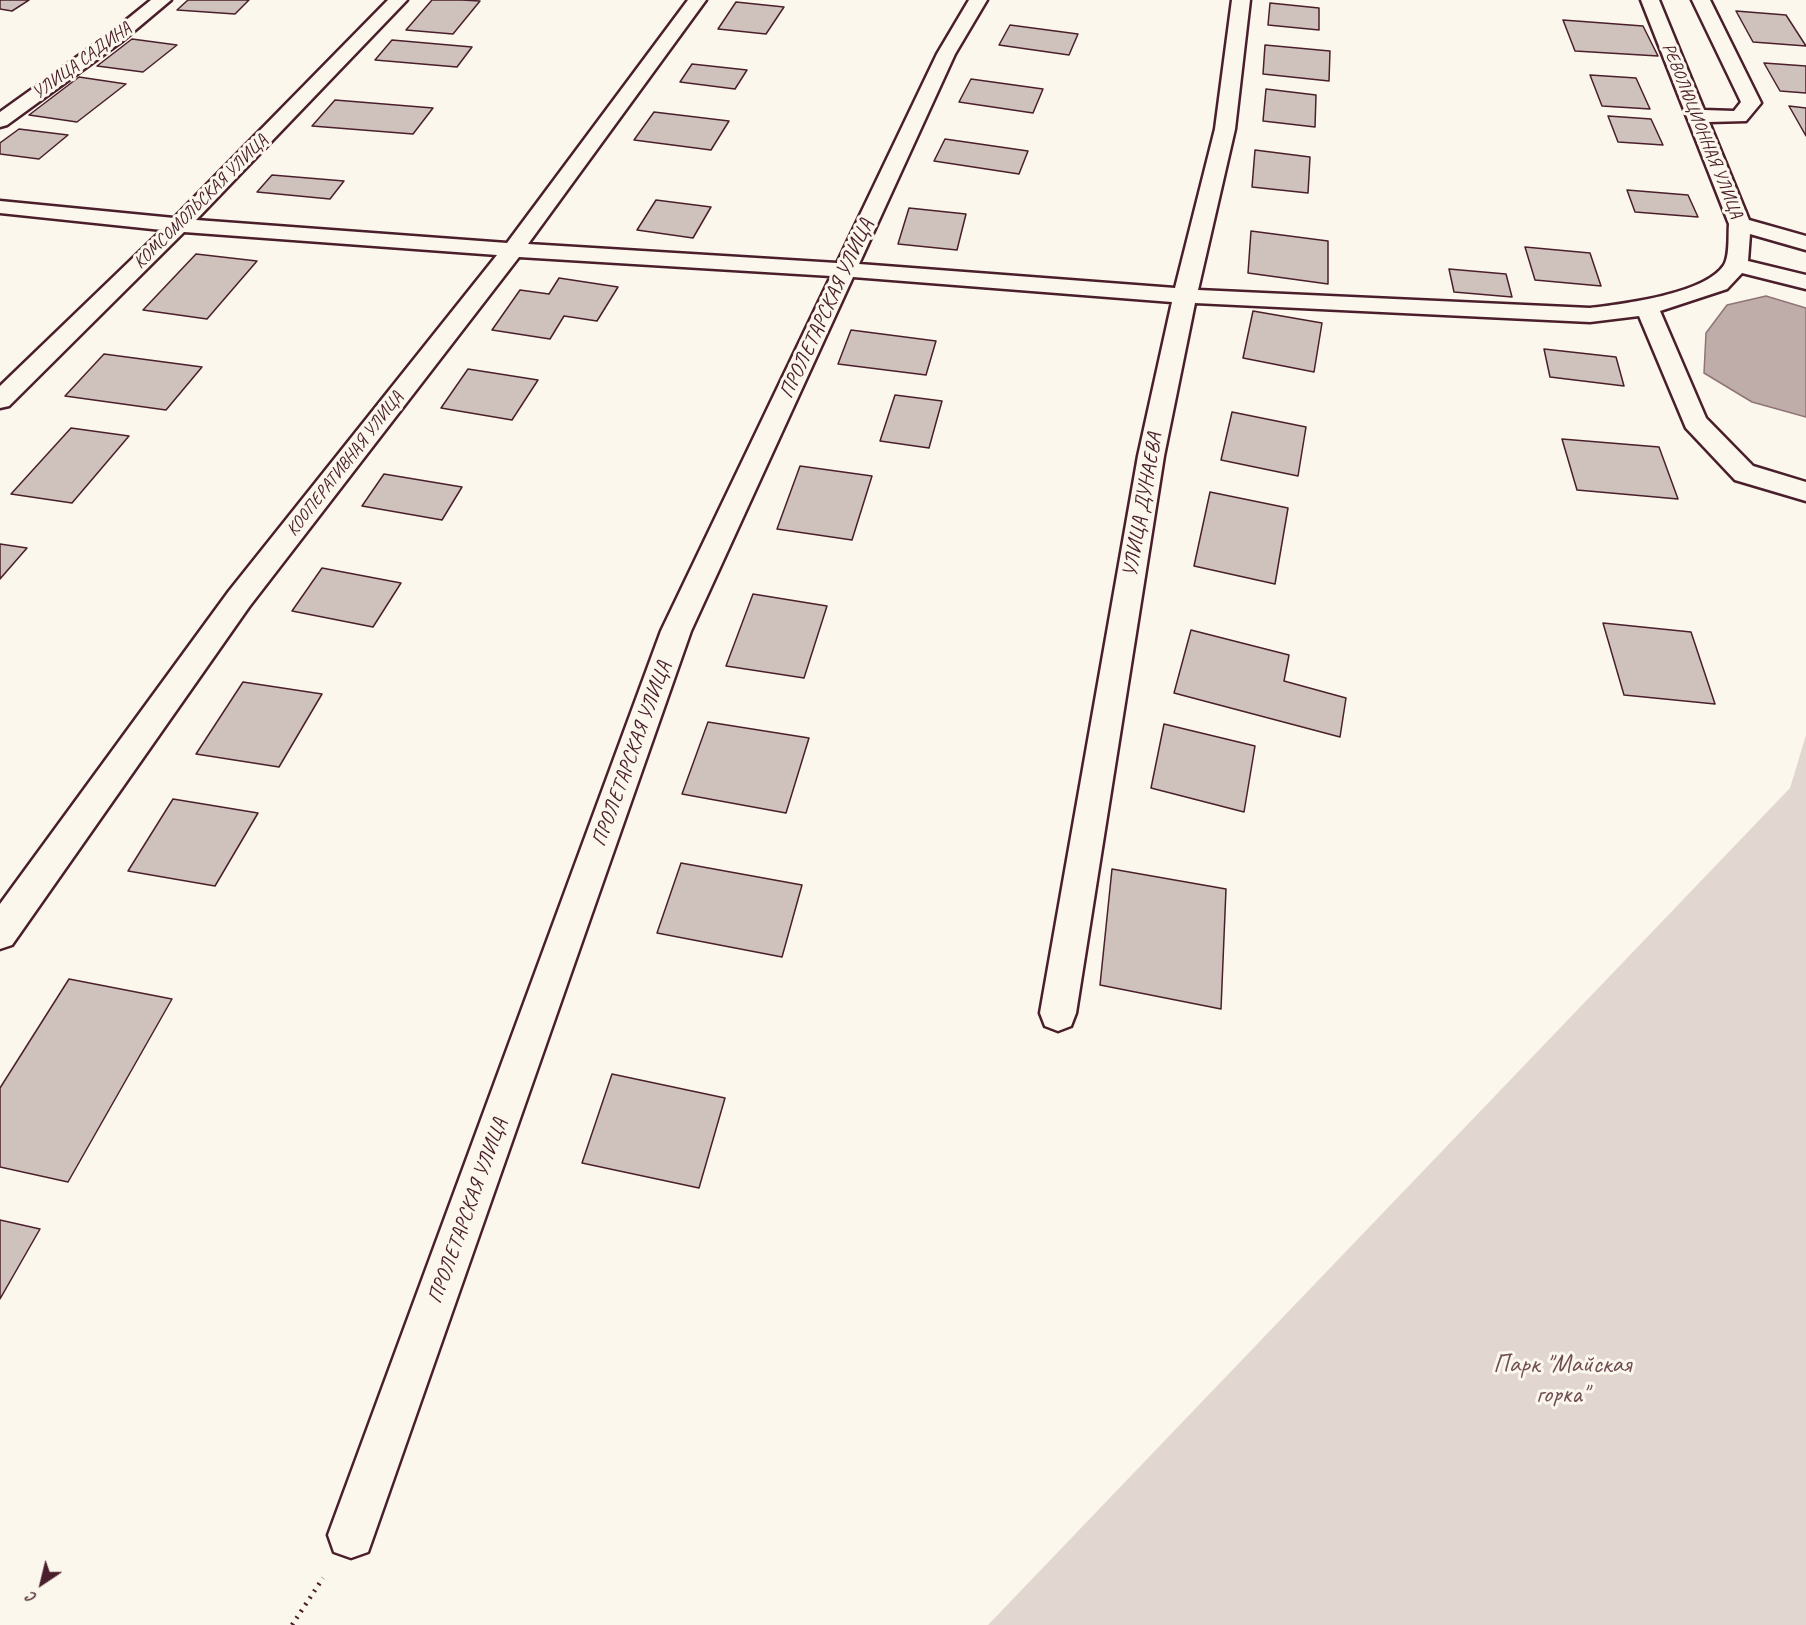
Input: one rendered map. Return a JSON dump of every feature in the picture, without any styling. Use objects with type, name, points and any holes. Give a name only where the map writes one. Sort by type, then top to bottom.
[{"type":"street","name":"УЛИЦА САДИНА","points":[[0,121],[115,38],[162,0]]},
{"type":"street","name":"КОМСОМОЛЬСКАЯ УЛИЦА","points":[[0,400],[179,225],[398,0]]},
{"type":"street","name":"КООПЕРАТИВНАЯ УЛИЦА","points":[[0,933],[239,599],[513,250],[697,0]]},
{"type":"street","name":"ПРОЛЕТАРСКАЯ УЛИЦА","points":[[351,1535],[676,631],[946,54],[978,0]]},
{"type":"street","name":"УЛИЦА ДУНАЕВА","points":[[1058,1013],[1151,456],[1185,296],[1225,129],[1241,0]]},
{"type":"street","name":"РЕВОЛЮЦИОННАЯ УЛИЦА","points":[[1650,0],[1740,224],[1737,266]]},
{"type":"street","points":[[1696,116],[1738,117],[1751,103],[1701,0]]},
{"type":"street","points":[[0,207],[179,225],[513,250],[846,270],[1185,296],[1590,315],[1647,308],[1719,284],[1737,266],[1806,282]]},
{"type":"street","points":[[1740,224],[1806,243]]},
{"type":"street","points":[[1647,308],[1695,422],[1744,473],[1806,492]]},
{"type":"green space","name":"Парк \"Майская горка\"","points":[[1806,735],[1806,1625],[988,1625],[1790,788]]},
{"type":"shaded area","points":[[1766,296],[1806,308],[1806,417],[1752,402],[1704,373],[1706,333],[1727,305]]},
{"type":"building","points":[[0,0],[29,0],[12,11],[0,9]]},
{"type":"building","points":[[188,0],[249,0],[235,14],[177,10]]},
{"type":"building","points":[[432,0],[480,1],[453,34],[406,30]]},
{"type":"building","points":[[736,2],[784,7],[766,34],[718,29]]},
{"type":"building","points":[[1270,3],[1319,8],[1319,30],[1268,25]]},
{"type":"building","points":[[1736,11],[1786,15],[1806,46],[1753,42]]},
{"type":"building","points":[[1563,20],[1643,26],[1658,56],[1575,51]]},
{"type":"building","points":[[1010,25],[1078,34],[1069,55],[999,45]]},
{"type":"building","points":[[132,39],[177,45],[143,72],[97,66]]},
{"type":"building","points":[[392,40],[472,47],[457,67],[375,60]]},
{"type":"building","points":[[1265,45],[1330,51],[1329,81],[1263,74]]},
{"type":"building","points":[[1764,63],[1806,66],[1806,93],[1780,91]]},
{"type":"building","points":[[692,64],[747,70],[735,89],[680,82]]},
{"type":"building","points":[[1590,75],[1636,78],[1650,109],[1602,106]]},
{"type":"building","points":[[79,77],[126,84],[77,122],[29,115]]},
{"type":"building","points":[[971,79],[1043,89],[1033,113],[959,102]]},
{"type":"building","points":[[1266,89],[1316,95],[1315,127],[1263,121]]},
{"type":"building","points":[[335,100],[433,108],[413,134],[312,126]]},
{"type":"building","points":[[1789,106],[1806,108],[1806,136]]},
{"type":"building","points":[[654,112],[729,121],[711,150],[634,140]]},
{"type":"building","points":[[1608,116],[1651,119],[1663,145],[1618,142]]},
{"type":"building","points":[[19,129],[68,135],[39,159],[0,154],[0,143]]},
{"type":"building","points":[[945,139],[1028,151],[1019,174],[934,161]]},
{"type":"building","points":[[1255,150],[1310,157],[1308,193],[1252,187]]},
{"type":"building","points":[[272,175],[344,181],[330,199],[257,192]]},
{"type":"building","points":[[1627,190],[1688,195],[1698,217],[1635,212]]},
{"type":"building","points":[[656,200],[711,207],[693,238],[637,230]]},
{"type":"building","points":[[909,208],[966,214],[957,250],[898,244]]},
{"type":"building","points":[[1251,231],[1328,241],[1328,284],[1248,273]]},
{"type":"building","points":[[1525,247],[1590,253],[1601,286],[1535,280]]},
{"type":"building","points":[[196,254],[257,261],[207,319],[143,310]]},
{"type":"building","points":[[1449,269],[1506,274],[1512,297],[1454,292]]},
{"type":"building","points":[[559,278],[618,287],[597,321],[564,316],[550,339],[492,330],[520,290],[549,294]]},
{"type":"building","points":[[1253,311],[1322,323],[1314,372],[1243,358]]},
{"type":"building","points":[[851,330],[936,341],[926,375],[838,364]]},
{"type":"building","points":[[1544,349],[1616,357],[1624,386],[1550,377]]},
{"type":"building","points":[[104,354],[202,367],[166,410],[65,396]]},
{"type":"building","points":[[468,369],[538,380],[512,420],[441,408]]},
{"type":"building","points":[[895,395],[942,401],[929,448],[880,441]]},
{"type":"building","points":[[1232,412],[1306,427],[1298,476],[1221,460]]},
{"type":"building","points":[[71,428],[129,436],[72,503],[11,494]]},
{"type":"building","points":[[1562,439],[1659,447],[1678,499],[1577,490]]},
{"type":"building","points":[[800,466],[872,476],[852,540],[777,529]]},
{"type":"building","points":[[384,474],[462,487],[442,520],[362,506]]},
{"type":"building","points":[[1210,492],[1288,508],[1275,584],[1194,566]]},
{"type":"building","points":[[0,544],[27,548],[0,579]]},
{"type":"building","points":[[322,568],[401,583],[373,627],[292,611]]},
{"type":"building","points":[[753,594],[827,606],[804,678],[726,666]]},
{"type":"building","points":[[1603,623],[1691,632],[1715,704],[1624,695]]},
{"type":"building","points":[[1191,630],[1289,655],[1284,681],[1346,698],[1340,737],[1174,693]]},
{"type":"building","points":[[243,682],[322,694],[279,767],[196,754]]},
{"type":"building","points":[[708,722],[809,738],[786,813],[682,794]]},
{"type":"building","points":[[1164,724],[1255,746],[1244,812],[1151,788]]},
{"type":"building","points":[[173,799],[258,813],[215,886],[128,871]]},
{"type":"building","points":[[681,863],[802,885],[782,957],[657,933]]},
{"type":"building","points":[[1112,869],[1226,889],[1221,1009],[1100,985]]},
{"type":"building","points":[[69,979],[172,999],[68,1182],[0,1167],[0,1088]]},
{"type":"building","points":[[612,1074],[725,1098],[699,1188],[582,1163]]},
{"type":"building","points":[[0,1220],[40,1229],[0,1299]]}]
